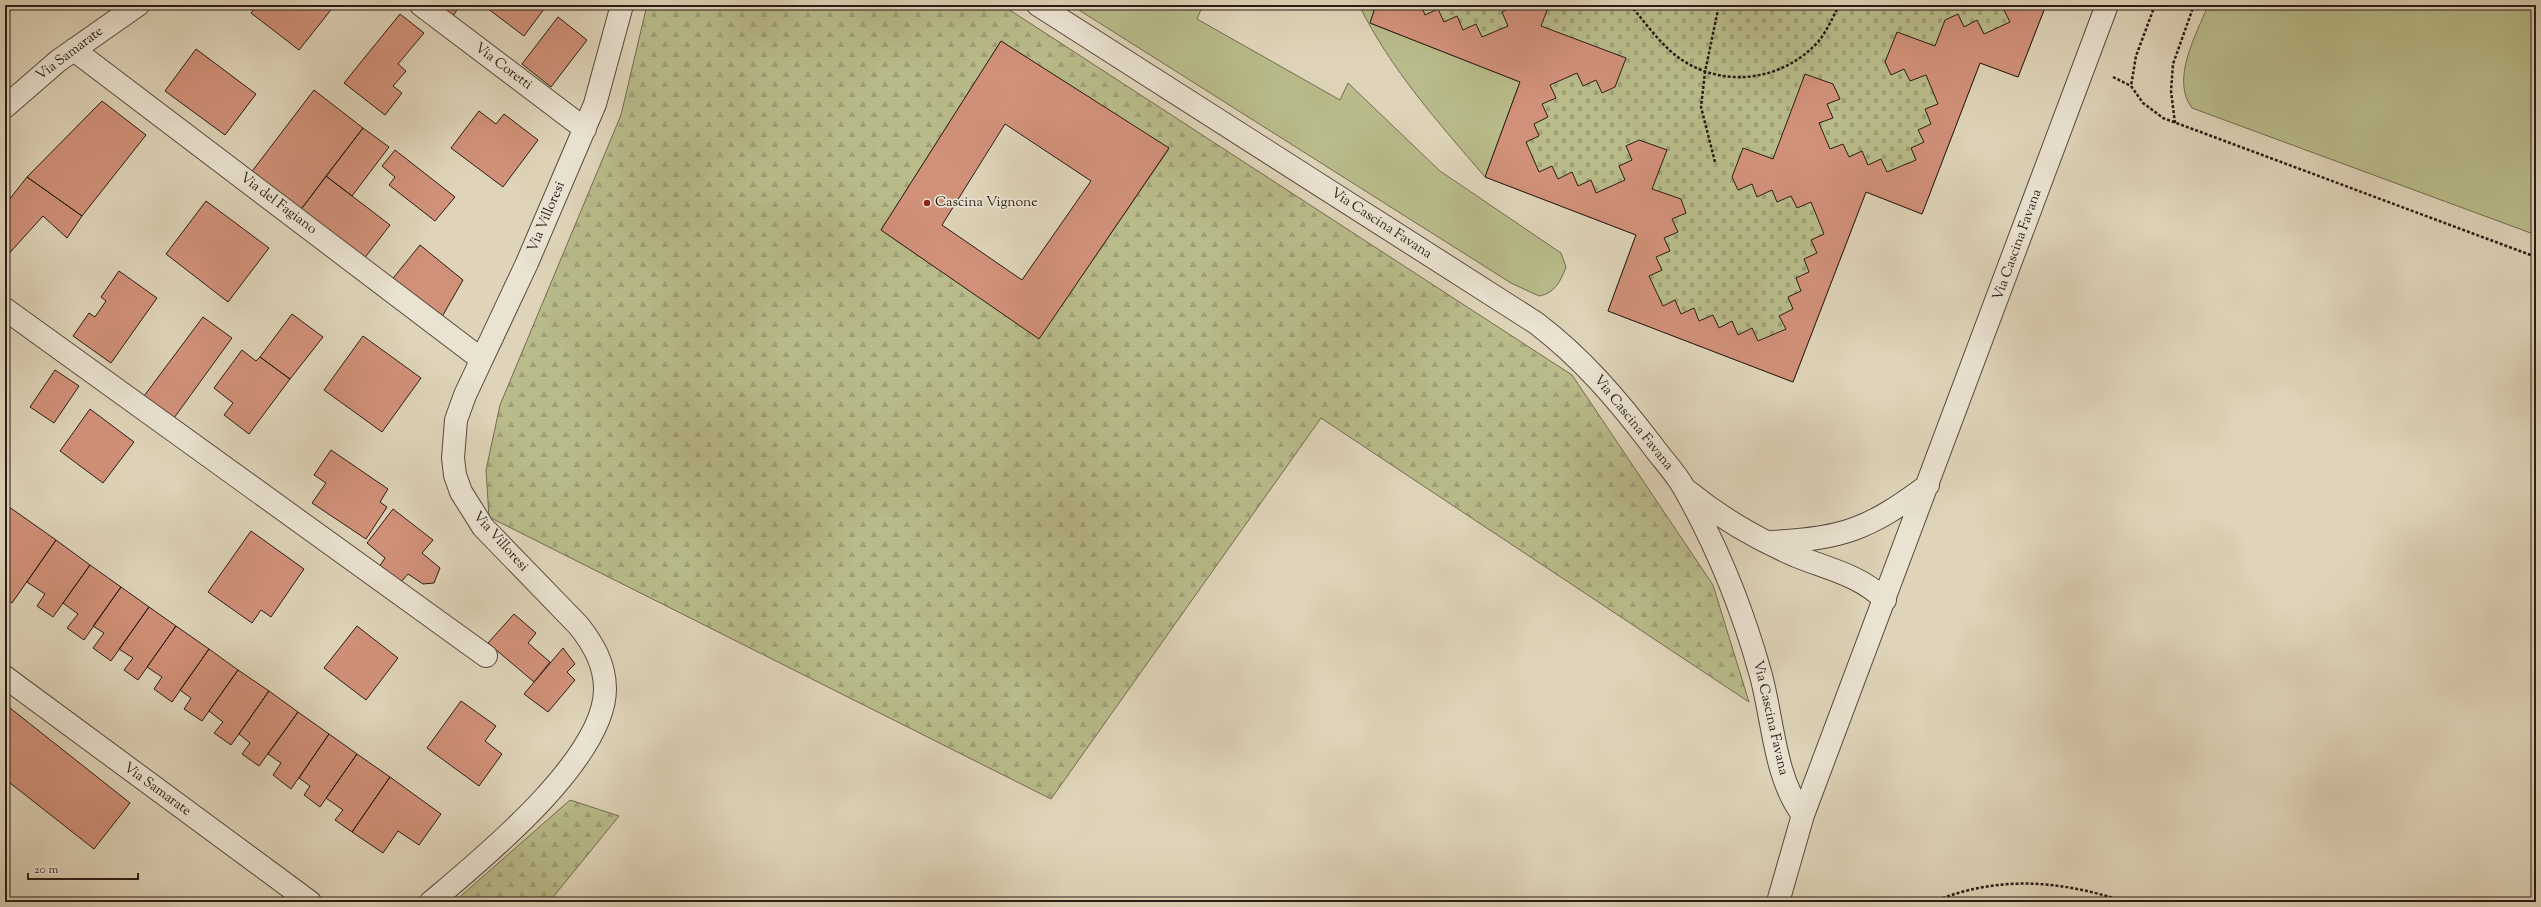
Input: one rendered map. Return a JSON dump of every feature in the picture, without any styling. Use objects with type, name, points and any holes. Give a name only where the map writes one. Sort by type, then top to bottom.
[{"type":"street","name":"Via Samarate","points":[[5,108],[45,71],[138,5]]},
{"type":"street","name":"Via Coretti","points":[[421,5],[585,129]]},
{"type":"street","name":"Via Villoresi","points":[[431,902],[528,816],[571,764],[597,723],[605,689],[600,660],[592,643],[579,626],[483,527],[461,492],[454,464],[453,439],[456,420],[465,395],[527,263],[585,129],[601,87],[622,5]]},
{"type":"street","name":"Via Cascina Favana","points":[[1038,5],[1541,327],[1576,355],[1597,376],[1684,487],[1728,576],[1739,605],[1762,680],[1786,786],[1803,815]]},
{"type":"street","name":"Via Cascina Favana","points":[[1778,902],[1803,815],[1885,600],[2107,5]]},
{"type":"street","name":"Via del Fagiano","points":[[74,50],[481,359]]},
{"type":"street","points":[[5,310],[486,656]]},
{"type":"street","name":"Via Cascina Favana","points":[[1768,542],[1812,540],[1842,534],[1874,522],[1928,485]]},
{"type":"street","name":"Via Cascina Favana","points":[[1684,487],[1727,521],[1801,558],[1859,580],[1874,589],[1885,600]]},
{"type":"street","name":"Via Samarate","points":[[5,677],[310,902]]},
{"type":"path","points":[[1630,5],[1663,44],[1682,60],[1705,72],[1730,77],[1751,77],[1774,72],[1799,59],[1818,41],[1839,5]]},
{"type":"path","points":[[1714,162],[1701,106],[1705,72],[1719,5]]},
{"type":"path","points":[[2155,5],[2136,56],[2131,86],[2143,103],[2163,118],[2536,257]]},
{"type":"path","points":[[2175,123],[2171,91],[2173,64],[2194,5]]},
{"type":"path","points":[[1932,902],[1976,887],[2025,882],[2082,889],[2126,902]]},
{"type":"green space","points":[[647,5],[1002,5],[1572,375],[1713,585],[1749,702],[1321,418],[1051,799],[489,517],[486,470],[500,405],[621,115]],"holes":[[[1001,41],[1169,149],[1039,338],[881,230]]]},
{"type":"green space","points":[[1071,5],[1203,5],[1197,19],[1340,100],[1348,83],[1440,171],[1561,253],[1566,267],[1562,277],[1553,290],[1539,296],[1511,283]]},
{"type":"green space","points":[[1359,5],[1376,5],[1370,23],[1520,82],[1485,177],[1416,95],[1386,52]]},
{"type":"green space","points":[[1376,5],[2046,5],[2018,77],[1980,63],[1922,214],[1866,192],[1793,382],[1608,311],[1636,235],[1485,177],[1520,82],[1370,23]]},
{"type":"green space","points":[[2208,5],[2536,5],[2536,235],[2192,108],[2186,96],[2184,70],[2192,43]]},
{"type":"green space","points":[[570,800],[619,816],[549,902],[454,902]]},
{"type":"building","points":[[258,5],[334,6],[299,50],[251,13]]},
{"type":"building","points":[[435,5],[460,5],[451,19]]},
{"type":"building","points":[[483,5],[547,5],[524,36]]},
{"type":"building","points":[[1376,5],[1421,5],[1425,15],[1438,9],[1444,22],[1457,16],[1463,30],[1476,24],[1482,37],[1508,26],[1502,12],[1515,5],[1549,5],[1541,26],[1626,58],[1615,87],[1602,93],[1596,80],[1583,86],[1577,73],[1550,85],[1556,98],[1542,104],[1548,117],[1534,124],[1539,136],[1526,142],[1539,172],[1552,166],[1558,179],[1572,172],[1578,186],[1591,180],[1596,193],[1625,180],[1619,166],[1632,160],[1626,146],[1639,140],[1667,150],[1652,189],[1681,199],[1686,213],[1672,219],[1678,232],[1664,238],[1670,251],[1656,257],[1662,270],[1649,276],[1663,306],[1675,300],[1681,314],[1694,308],[1699,321],[1713,315],[1719,328],[1732,321],[1738,335],[1752,328],[1758,341],[1786,329],[1779,316],[1793,309],[1788,297],[1801,291],[1796,278],[1809,272],[1804,259],[1817,253],[1811,240],[1824,234],[1811,202],[1797,208],[1791,196],[1777,202],[1772,190],[1757,197],[1752,184],[1738,190],[1732,177],[1743,148],[1773,159],[1805,74],[1833,84],[1840,99],[1827,104],[1833,118],[1819,123],[1830,149],[1843,144],[1849,157],[1862,151],[1868,165],[1881,159],[1887,172],[1916,160],[1911,148],[1924,142],[1918,130],[1931,124],[1925,109],[1938,104],[1926,75],[1910,81],[1904,69],[1891,75],[1885,62],[1897,32],[1935,46],[1945,20],[1958,14],[1964,27],[1977,20],[1984,34],[2010,22],[2004,10],[2016,5],[2046,5],[2018,77],[1980,63],[1922,214],[1866,192],[1793,382],[1608,311],[1636,235],[1485,177],[1520,82],[1370,23]]},
{"type":"building","points":[[400,14],[424,33],[398,64],[406,71],[393,86],[402,93],[385,115],[344,83]]},
{"type":"building","points":[[558,17],[587,40],[551,87],[522,64]]},
{"type":"building","name":"Cascina Vignone","points":[[1001,41],[1169,148],[1039,339],[881,230]],"holes":[[[1005,124],[1091,181],[1022,280],[942,225]]]},
{"type":"building","points":[[196,49],[256,94],[225,135],[165,91]]},
{"type":"building","points":[[314,90],[363,128],[299,212],[250,174]]},
{"type":"building","points":[[102,101],[146,135],[82,216],[27,177]]},
{"type":"building","points":[[479,111],[496,124],[504,114],[538,140],[503,187],[451,148]]},
{"type":"building","points":[[363,128],[389,147],[352,196],[326,176]]},
{"type":"building","points":[[395,150],[455,197],[435,221],[389,185],[395,177],[382,166]]},
{"type":"building","points":[[326,176],[390,225],[363,260],[299,212]]},
{"type":"building","points":[[27,177],[82,216],[67,238],[43,216],[5,258],[5,205]]},
{"type":"building","points":[[206,201],[269,248],[228,302],[166,254]]},
{"type":"building","points":[[420,245],[463,280],[439,322],[390,282]]},
{"type":"building","points":[[119,271],[157,298],[111,363],[73,336],[89,313],[95,317],[106,301],[101,297]]},
{"type":"building","points":[[292,314],[323,337],[290,379],[260,357]]},
{"type":"building","points":[[203,317],[232,338],[174,418],[144,396]]},
{"type":"building","points":[[363,336],[421,378],[382,432],[324,390]]},
{"type":"building","points":[[5,344],[9,347],[5,353]]},
{"type":"building","points":[[242,350],[256,361],[260,357],[290,379],[249,434],[224,415],[233,403],[214,388]]},
{"type":"building","points":[[55,370],[79,386],[54,423],[30,407]]},
{"type":"building","points":[[90,409],[134,442],[103,483],[60,451]]},
{"type":"building","points":[[331,450],[388,489],[380,502],[387,507],[366,539],[312,503],[326,483],[314,475]]},
{"type":"building","points":[[5,504],[56,540],[12,603],[5,598]]},
{"type":"building","points":[[393,509],[433,540],[422,553],[440,568],[434,583],[423,584],[408,574],[400,583],[379,567],[385,558],[367,543]]},
{"type":"building","points":[[251,531],[304,569],[271,617],[261,610],[252,623],[208,592]]},
{"type":"building","points":[[56,540],[90,565],[53,617],[37,606],[45,594],[27,582]]},
{"type":"building","points":[[90,565],[121,587],[84,640],[67,628],[78,614],[63,603]]},
{"type":"building","points":[[121,587],[149,607],[111,661],[93,648],[104,633],[93,626]]},
{"type":"building","points":[[149,607],[176,626],[138,680],[124,670],[133,658],[119,649]]},
{"type":"building","points":[[514,614],[536,633],[528,643],[550,662],[534,682],[488,643]]},
{"type":"building","points":[[176,626],[209,649],[172,702],[154,689],[162,677],[147,667]]},
{"type":"building","points":[[357,626],[398,658],[366,700],[324,668]]},
{"type":"building","points":[[563,648],[575,664],[567,672],[575,680],[548,712],[524,694]]},
{"type":"building","points":[[209,649],[238,670],[202,721],[184,709],[191,698],[180,690]]},
{"type":"building","points":[[238,670],[269,691],[231,745],[214,733],[223,722],[209,711]]},
{"type":"building","points":[[269,691],[298,712],[259,766],[242,754],[250,743],[239,734]]},
{"type":"building","points":[[461,701],[496,726],[485,741],[502,754],[479,786],[427,748]]},
{"type":"building","points":[[5,704],[130,803],[94,849],[5,779]]},
{"type":"building","points":[[298,712],[329,734],[291,789],[273,775],[281,763],[268,754]]},
{"type":"building","points":[[329,734],[357,754],[320,807],[304,795],[310,786],[299,778]]},
{"type":"building","points":[[357,754],[390,777],[352,832],[335,820],[343,810],[326,798]]},
{"type":"building","points":[[390,777],[441,814],[419,845],[398,831],[383,853],[352,832]]},
{"type":"place","name":"Cascina Vignone","points":[[927,203]]}]
